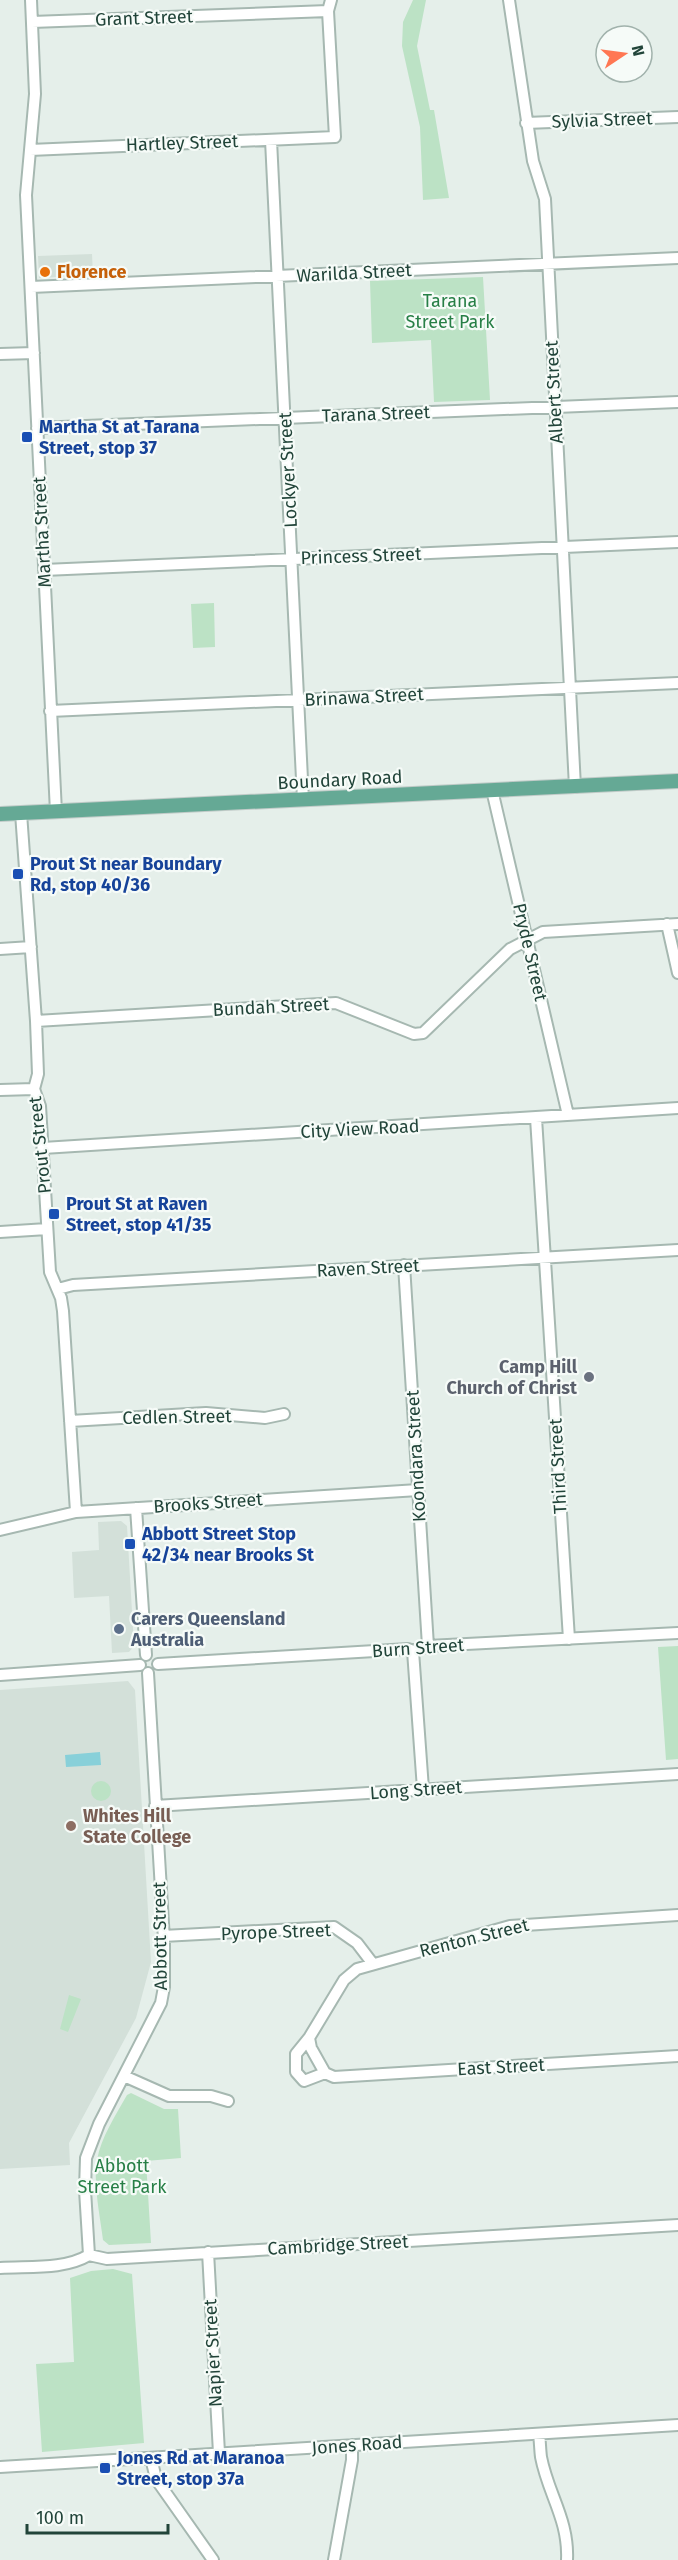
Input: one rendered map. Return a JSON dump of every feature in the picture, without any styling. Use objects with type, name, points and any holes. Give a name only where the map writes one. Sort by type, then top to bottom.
[{"type":"main road","name":"Boundary Road","points":[[2,814],[678,781]]},
{"type":"street","name":"Martha Street","points":[[31,0],[35,94],[26,195],[56,812]]},
{"type":"street","name":"Albert Street","points":[[508,0],[532,161],[544,199],[574,787]]},
{"type":"street","name":"Grant Street","points":[[32,22],[329,5]]},
{"type":"street","name":"Hartley Street","points":[[30,150],[335,136],[329,5]]},
{"type":"street","name":"Sylvia Street","points":[[526,123],[678,117]]},
{"type":"street","name":"Lockyer Street","points":[[271,140],[303,800]]},
{"type":"street","name":"Warilda Street","points":[[31,287],[678,258]]},
{"type":"street","points":[[0,354],[34,353]]},
{"type":"street","name":"Tarana Street","points":[[37,428],[678,402]]},
{"type":"street","name":"Princess Street","points":[[44,570],[678,542]]},
{"type":"street","name":"Brinawa Street","points":[[50,711],[678,683]]},
{"type":"street","name":"Pryde Street","points":[[492,790],[568,1115]]},
{"type":"street","name":"Prout Street","points":[[21,813],[36,1021],[38,1074],[34,1089],[40,1106],[50,1272],[58,1289],[63,1311],[76,1512]]},
{"type":"street","points":[[672,924],[678,973]]},
{"type":"street","name":"Bundah Street","points":[[36,1021],[336,1003],[414,1034],[423,1034],[510,949],[543,932],[672,924]]},
{"type":"street","points":[[0,949],[31,947]]},
{"type":"street","points":[[0,1090],[34,1089]]},
{"type":"street","name":"City View Road","points":[[43,1148],[678,1108]]},
{"type":"street","points":[[537,1118],[545,1258]]},
{"type":"street","points":[[0,1232],[47,1229]]},
{"type":"street","name":"Raven Street","points":[[58,1289],[73,1286],[404,1265],[678,1250]]},
{"type":"street","name":"Third Street","points":[[545,1258],[569,1639]]},
{"type":"street","name":"Koondara Street","points":[[404,1265],[428,1646]]},
{"type":"street","name":"Cedlen Street","points":[[70,1421],[206,1413],[265,1418],[284,1414]]},
{"type":"street","name":"Brooks Street","points":[[0,1530],[76,1512],[418,1490]]},
{"type":"street","name":"Abbott Street","points":[[89,2255],[85,2190],[86,2158],[95,2131],[161,2003],[164,1987],[164,1936],[136,1508]]},
{"type":"street","name":"Burn Street","points":[[145,1665],[154,1656],[158,1664],[408,1649],[413,1651],[428,1646],[678,1633]]},
{"type":"street","points":[[413,1651],[423,1789]]},
{"type":"street","points":[[0,1675],[145,1665]]},
{"type":"street","name":"Long Street","points":[[154,1806],[678,1774]]},
{"type":"street","name":"Renton Street","points":[[325,2073],[304,2081],[296,2072],[296,2054],[309,2038],[344,1980],[357,1969],[510,1926],[678,1915]]},
{"type":"street","name":"Pyrope Street","points":[[164,1936],[334,1927],[357,1943],[373,1964]]},
{"type":"street","points":[[309,2038],[310,2048],[325,2073]]},
{"type":"street","name":"East Street","points":[[325,2073],[334,2077],[678,2056]]},
{"type":"street","points":[[124,2076],[169,2096],[211,2096],[228,2101]]},
{"type":"street","name":"Cambridge Street","points":[[0,2268],[58,2265],[78,2261],[89,2255],[107,2259],[678,2225]]},
{"type":"street","name":"Napier Street","points":[[208,2252],[219,2454]]},
{"type":"street","name":"Jones Road","points":[[0,2467],[678,2425]]},
{"type":"street","points":[[539,2434],[541,2458],[563,2519],[568,2545],[567,2560]]},
{"type":"street","points":[[334,2560],[352,2460],[352,2445]]},
{"type":"street","points":[[151,2458],[156,2479],[213,2560]]},
{"type":"shaded area","points":[[92,254],[93,275],[39,278],[38,256]]},
{"type":"shaded area","points":[[121,1521],[127,1526],[134,1646],[129,1652],[112,1653],[109,1596],[74,1598],[72,1552],[99,1550],[98,1522]]},
{"type":"shaded area","name":"Whites Hill State College","points":[[128,1681],[135,1690],[151,1962],[136,2018],[69,2143],[70,2165],[0,2169],[0,1690]]},
{"type":"green space","points":[[413,0],[426,0],[417,46],[430,110],[434,110],[449,198],[423,200],[420,127],[402,46],[403,22]]},
{"type":"green space","name":"Tarana Street Park","points":[[483,277],[490,400],[434,402],[431,340],[372,343],[370,281]]},
{"type":"green space","points":[[214,603],[215,647],[193,648],[191,604]]},
{"type":"green space","points":[[678,1646],[678,1759],[666,1760],[658,1647]]},
{"type":"green space","points":[[101,1781],[108,1784],[111,1791],[108,1798],[101,1801],[94,1798],[91,1791],[94,1784]]},
{"type":"green space","points":[[69,1995],[81,1999],[68,2032],[60,2029]]},
{"type":"green space","name":"Abbott Street Park","points":[[131,2093],[164,2109],[178,2109],[181,2158],[146,2161],[151,2243],[109,2245],[103,2240],[96,2180],[97,2160],[109,2126],[127,2095]]},
{"type":"green space","points":[[113,2269],[132,2274],[144,2443],[42,2452],[36,2364],[74,2362],[70,2278],[91,2271]]},
{"type":"water","points":[[100,1752],[101,1765],[66,1767],[65,1755]]},
{"type":"place","name":"Florence","points":[[45,272]]},
{"type":"place","name":"Martha St at Tarana Street, stop 37","points":[[27,437]]},
{"type":"place","name":"Prout St near Boundary Rd, stop 40/36","points":[[18,874]]},
{"type":"place","name":"Prout St at Raven Street, stop 41/35","points":[[54,1214]]},
{"type":"place","name":"Camp Hill Church of Christ","points":[[589,1377]]},
{"type":"place","name":"Abbott Street Stop 42/34 near Brooks St","points":[[130,1544]]},
{"type":"place","name":"Carers Queensland Australia","points":[[119,1629]]},
{"type":"place","name":"Whites Hill State College","points":[[71,1826]]},
{"type":"place","name":"Jones Rd at Maranoa Street, stop 37a","points":[[105,2468]]}]
